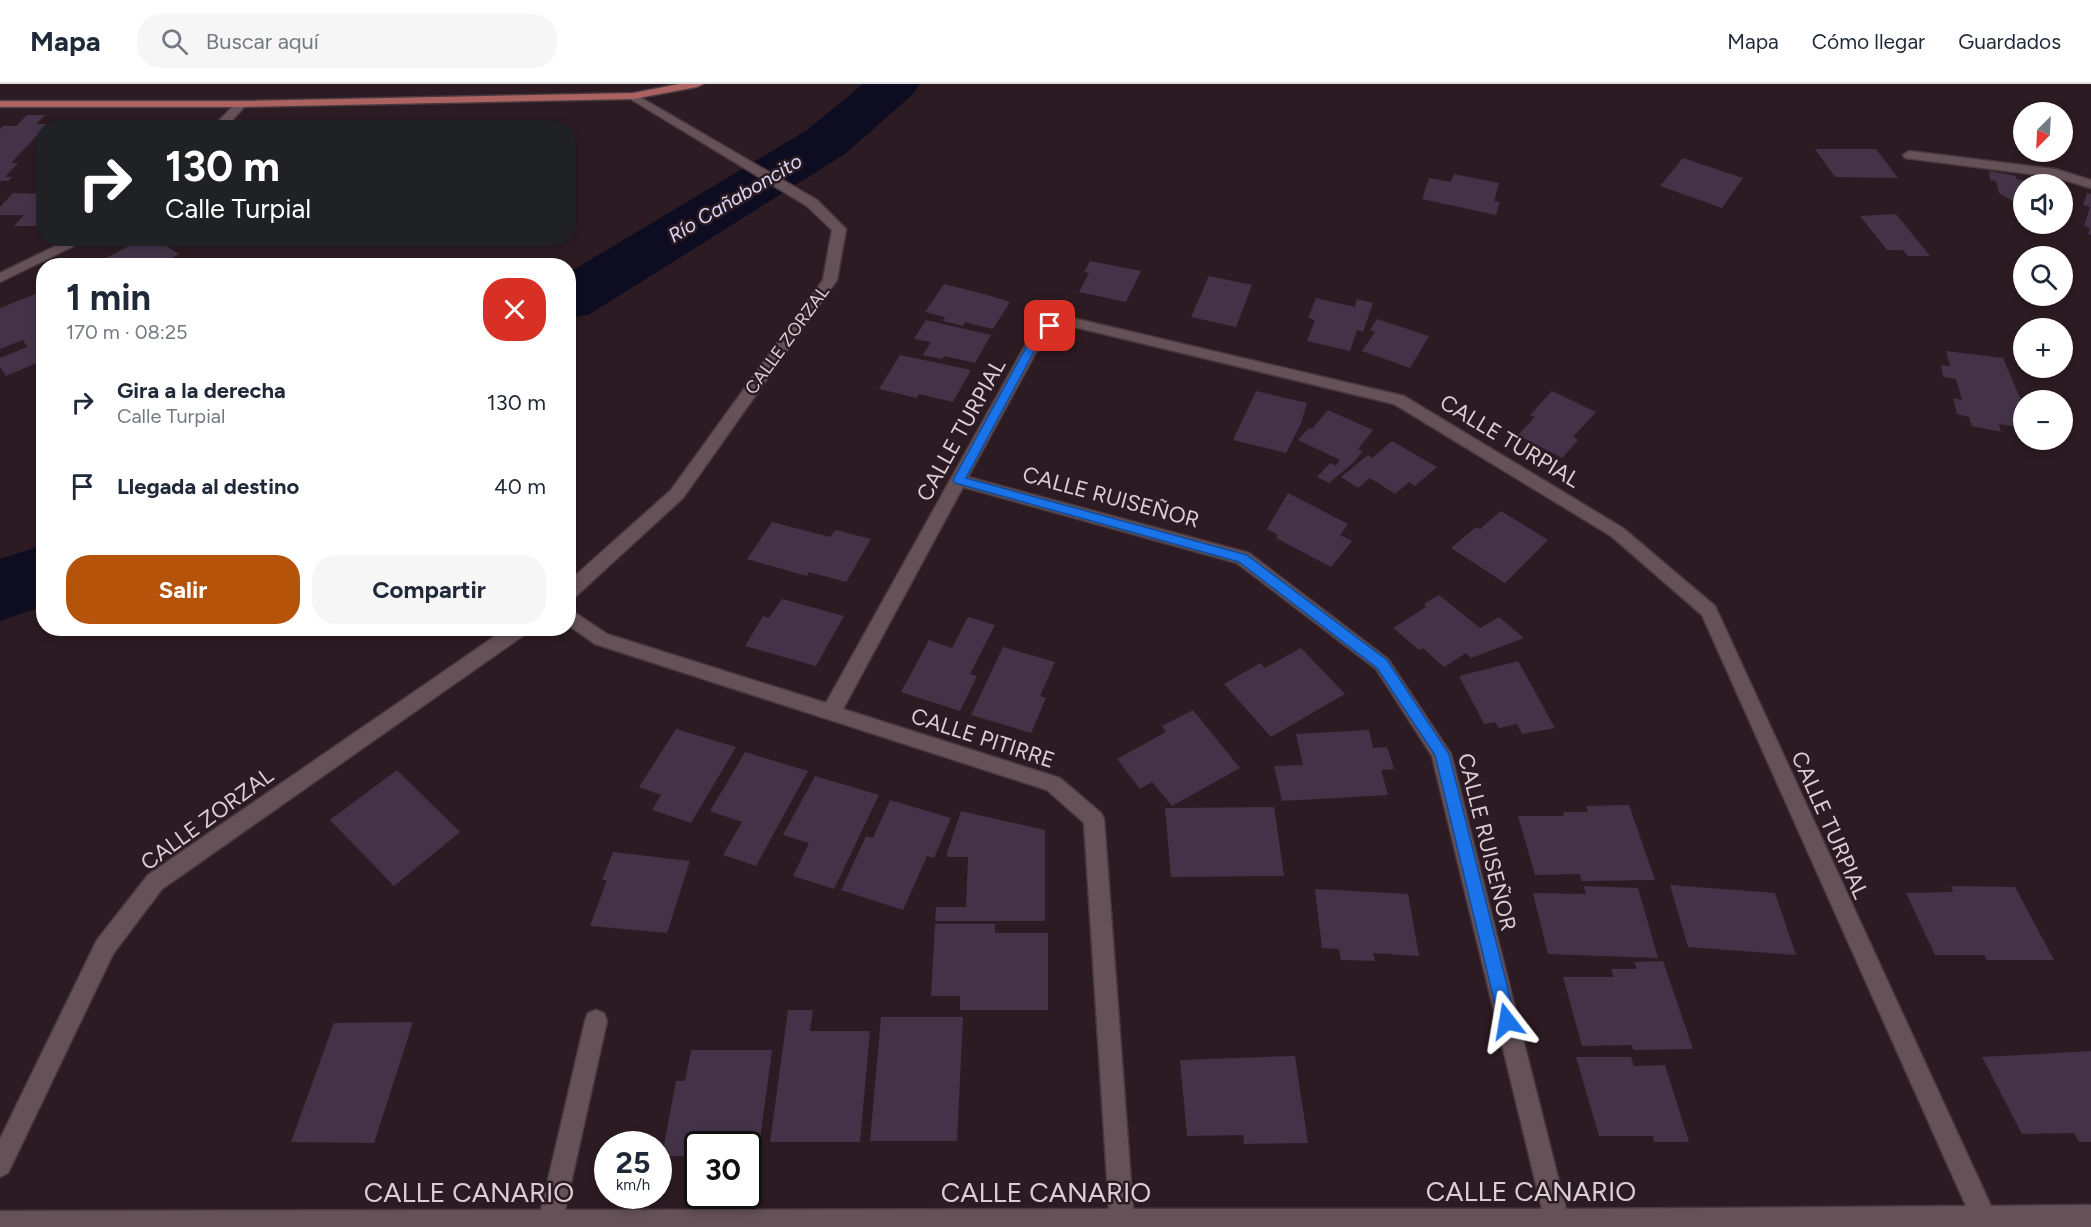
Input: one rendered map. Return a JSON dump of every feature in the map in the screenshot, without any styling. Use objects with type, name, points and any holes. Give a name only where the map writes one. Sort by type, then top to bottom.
[{"type":"main road","points":[[0,104],[241,104],[633,96],[697,84]]},
{"type":"street","name":"CALLE ZORZAL","points":[[576,586],[677,494],[830,280],[839,229],[812,203],[633,96]]},
{"type":"street","points":[[226,120],[241,104]]},
{"type":"street","points":[[1909,155],[2055,173],[2091,184]]},
{"type":"street","points":[[42,258],[67,246]]},
{"type":"street","points":[[0,278],[36,261]]},
{"type":"street","name":"CALLE TURPIAL","points":[[830,714],[1039,333],[1060,319],[1399,400],[1617,532],[1708,611],[1983,1216]]},
{"type":"street","name":"CALLE RUISEÑOR","points":[[959,480],[1243,558],[1382,664],[1441,754],[1557,1221]]},
{"type":"street","name":"CALLE PITIRRE","points":[[576,621],[601,639],[1053,784],[1094,819],[1122,1224]]},
{"type":"street","name":"CALLE ZORZAL","points":[[0,1165],[105,947],[155,882],[509,636]]},
{"type":"street","points":[[550,1222],[596,1021]]},
{"type":"street","name":"CALLE CANARIO","points":[[0,1222],[1122,1224],[2091,1217]]},
{"type":"building","points":[[27,115],[45,115],[40,120],[36,120],[36,137],[11,163],[18,163],[5,177],[12,177],[8,181],[0,181],[0,129],[3,126],[16,126]]},
{"type":"building","points":[[1815,149],[1876,149],[1898,178],[1835,177]]},
{"type":"building","points":[[1683,158],[1743,178],[1722,208],[1660,186]]},
{"type":"building","points":[[1989,171],[2013,175],[2013,201],[1999,193],[1996,181],[1990,180]]},
{"type":"building","points":[[1454,174],[1499,183],[1494,201],[1500,202],[1496,215],[1422,199],[1429,178],[1451,182]]},
{"type":"building","points":[[13,193],[36,194],[36,226],[14,226],[24,215],[0,215],[0,207]]},
{"type":"building","points":[[2087,193],[2091,194],[2091,235],[2088,234],[2090,228],[2084,226],[2090,207],[2083,205]]},
{"type":"building","points":[[1896,214],[1930,256],[1908,256],[1903,250],[1887,250],[1860,216]]},
{"type":"building","points":[[129,246],[166,246],[179,254],[172,258],[106,258]]},
{"type":"building","points":[[1090,261],[1141,271],[1126,302],[1079,292],[1089,273],[1084,272]]},
{"type":"building","points":[[1209,276],[1252,285],[1236,327],[1191,317]]},
{"type":"building","points":[[944,284],[1010,302],[993,329],[965,322],[963,326],[943,321],[945,317],[925,312]]},
{"type":"building","points":[[36,294],[36,363],[6,376],[0,367],[0,358],[27,347],[23,340],[0,349],[0,308]]},
{"type":"building","points":[[1316,298],[1355,307],[1357,299],[1373,303],[1363,332],[1357,330],[1350,351],[1307,341],[1315,320],[1308,318]]},
{"type":"building","points":[[1377,319],[1429,336],[1410,368],[1362,351],[1375,332],[1370,330]]},
{"type":"building","points":[[926,320],[991,335],[975,363],[944,356],[942,359],[923,355],[931,342],[914,339]]},
{"type":"building","points":[[1946,351],[2003,358],[2017,390],[2013,390],[2013,426],[1999,424],[2001,432],[1972,426],[1969,417],[1957,414],[1953,398],[1962,400],[1956,379],[1943,377],[1941,365],[1950,366]]},
{"type":"building","points":[[900,355],[971,370],[953,402],[919,394],[917,398],[879,389]]},
{"type":"building","points":[[1256,391],[1307,403],[1301,423],[1286,453],[1233,440]]},
{"type":"building","points":[[1552,391],[1596,412],[1573,437],[1578,440],[1562,458],[1518,435],[1535,417],[1530,415]]},
{"type":"building","points":[[1328,410],[1373,430],[1358,449],[1363,451],[1353,463],[1329,483],[1317,477],[1330,463],[1335,466],[1340,460],[1298,440],[1309,428],[1312,429]]},
{"type":"building","points":[[1392,441],[1437,467],[1415,486],[1409,482],[1395,494],[1370,478],[1358,488],[1341,477],[1368,455],[1372,458]]},
{"type":"building","points":[[1288,493],[1348,524],[1340,535],[1352,541],[1331,567],[1276,538],[1278,535],[1267,529]]},
{"type":"building","points":[[1501,511],[1548,540],[1505,583],[1451,548],[1476,527],[1480,529]]},
{"type":"building","points":[[772,522],[830,537],[835,530],[871,539],[846,582],[809,572],[807,576],[747,559]]},
{"type":"building","points":[[1439,595],[1480,628],[1499,617],[1524,638],[1471,658],[1466,653],[1444,667],[1423,648],[1419,650],[1393,628],[1426,607],[1424,604]]},
{"type":"building","points":[[782,599],[844,616],[816,666],[745,646],[763,616],[769,618]]},
{"type":"building","points":[[968,617],[995,625],[970,674],[977,676],[960,711],[901,692],[929,640],[952,648]]},
{"type":"building","points":[[1003,647],[1055,662],[1040,696],[1046,698],[1031,733],[971,715]]},
{"type":"building","points":[[1301,648],[1345,694],[1271,737],[1224,684],[1260,663],[1265,668]]},
{"type":"building","points":[[1518,661],[1555,728],[1522,734],[1517,724],[1499,728],[1495,722],[1484,724],[1459,676]]},
{"type":"building","points":[[1193,710],[1240,768],[1172,806],[1152,782],[1140,789],[1117,759],[1166,732],[1162,726]]},
{"type":"building","points":[[676,729],[736,747],[691,823],[652,810],[661,795],[639,787]]},
{"type":"building","points":[[1369,730],[1373,748],[1387,747],[1394,769],[1381,770],[1388,795],[1282,801],[1274,766],[1303,765],[1296,734]]},
{"type":"building","points":[[745,752],[808,771],[756,866],[723,855],[742,822],[710,811]]},
{"type":"building","points":[[397,770],[460,832],[394,886],[330,820]]},
{"type":"building","points":[[815,776],[879,795],[834,889],[793,876],[809,843],[783,835]]},
{"type":"building","points":[[890,800],[951,818],[934,858],[927,856],[903,910],[841,890],[866,836],[873,838]]},
{"type":"building","points":[[1629,805],[1655,880],[1581,881],[1580,874],[1535,875],[1518,816],[1564,816],[1563,812],[1588,812],[1586,806]]},
{"type":"building","points":[[1274,807],[1284,876],[1171,877],[1165,808]]},
{"type":"building","points":[[961,811],[1045,830],[1045,921],[935,921],[936,907],[966,907],[968,857],[947,857]]},
{"type":"building","points":[[613,852],[690,861],[667,933],[590,926],[607,880],[602,880]]},
{"type":"building","points":[[1670,885],[1775,893],[1796,955],[1688,947]]},
{"type":"building","points":[[1584,886],[1638,888],[1658,958],[1548,954],[1533,893],[1586,894]]},
{"type":"building","points":[[1951,886],[2015,887],[2054,960],[1987,960],[1984,955],[1935,955],[1906,893],[1953,892]]},
{"type":"building","points":[[1315,889],[1408,894],[1419,956],[1373,953],[1375,961],[1341,960],[1339,949],[1322,948]]},
{"type":"building","points":[[935,924],[995,924],[995,933],[1048,933],[1048,1010],[960,1010],[960,996],[931,996]]},
{"type":"building","points":[[1663,961],[1693,1049],[1633,1050],[1632,1045],[1582,1046],[1563,977],[1614,977],[1611,969],[1637,969],[1634,962]]},
{"type":"building","points":[[788,1010],[813,1010],[810,1031],[870,1031],[860,1142],[770,1142]]},
{"type":"building","points":[[881,1017],[963,1017],[957,1141],[870,1141]]},
{"type":"building","points":[[413,1022],[374,1143],[291,1142],[334,1023]]},
{"type":"building","points":[[691,1050],[772,1050],[761,1131],[684,1131],[684,1156],[672,1156],[672,1131],[667,1131],[676,1081],[685,1081]]},
{"type":"building","points":[[2091,1051],[2091,1142],[2079,1142],[2074,1133],[2022,1134],[1982,1057]]},
{"type":"building","points":[[1295,1056],[1308,1143],[1244,1144],[1243,1135],[1187,1136],[1180,1060]]},
{"type":"building","points":[[1576,1057],[1631,1057],[1634,1066],[1665,1065],[1689,1142],[1654,1142],[1653,1136],[1599,1136]]},
{"type":"waterway","name":"Río Cañaboncito","points":[[576,295],[826,142],[894,84]]},
{"type":"waterway","name":"Río Cañaboncito","points":[[0,591],[36,577]]},
{"type":"route","points":[[1050,326],[1039,333],[959,480],[1243,558],[1382,664],[1441,754],[1507,1021]]}]
